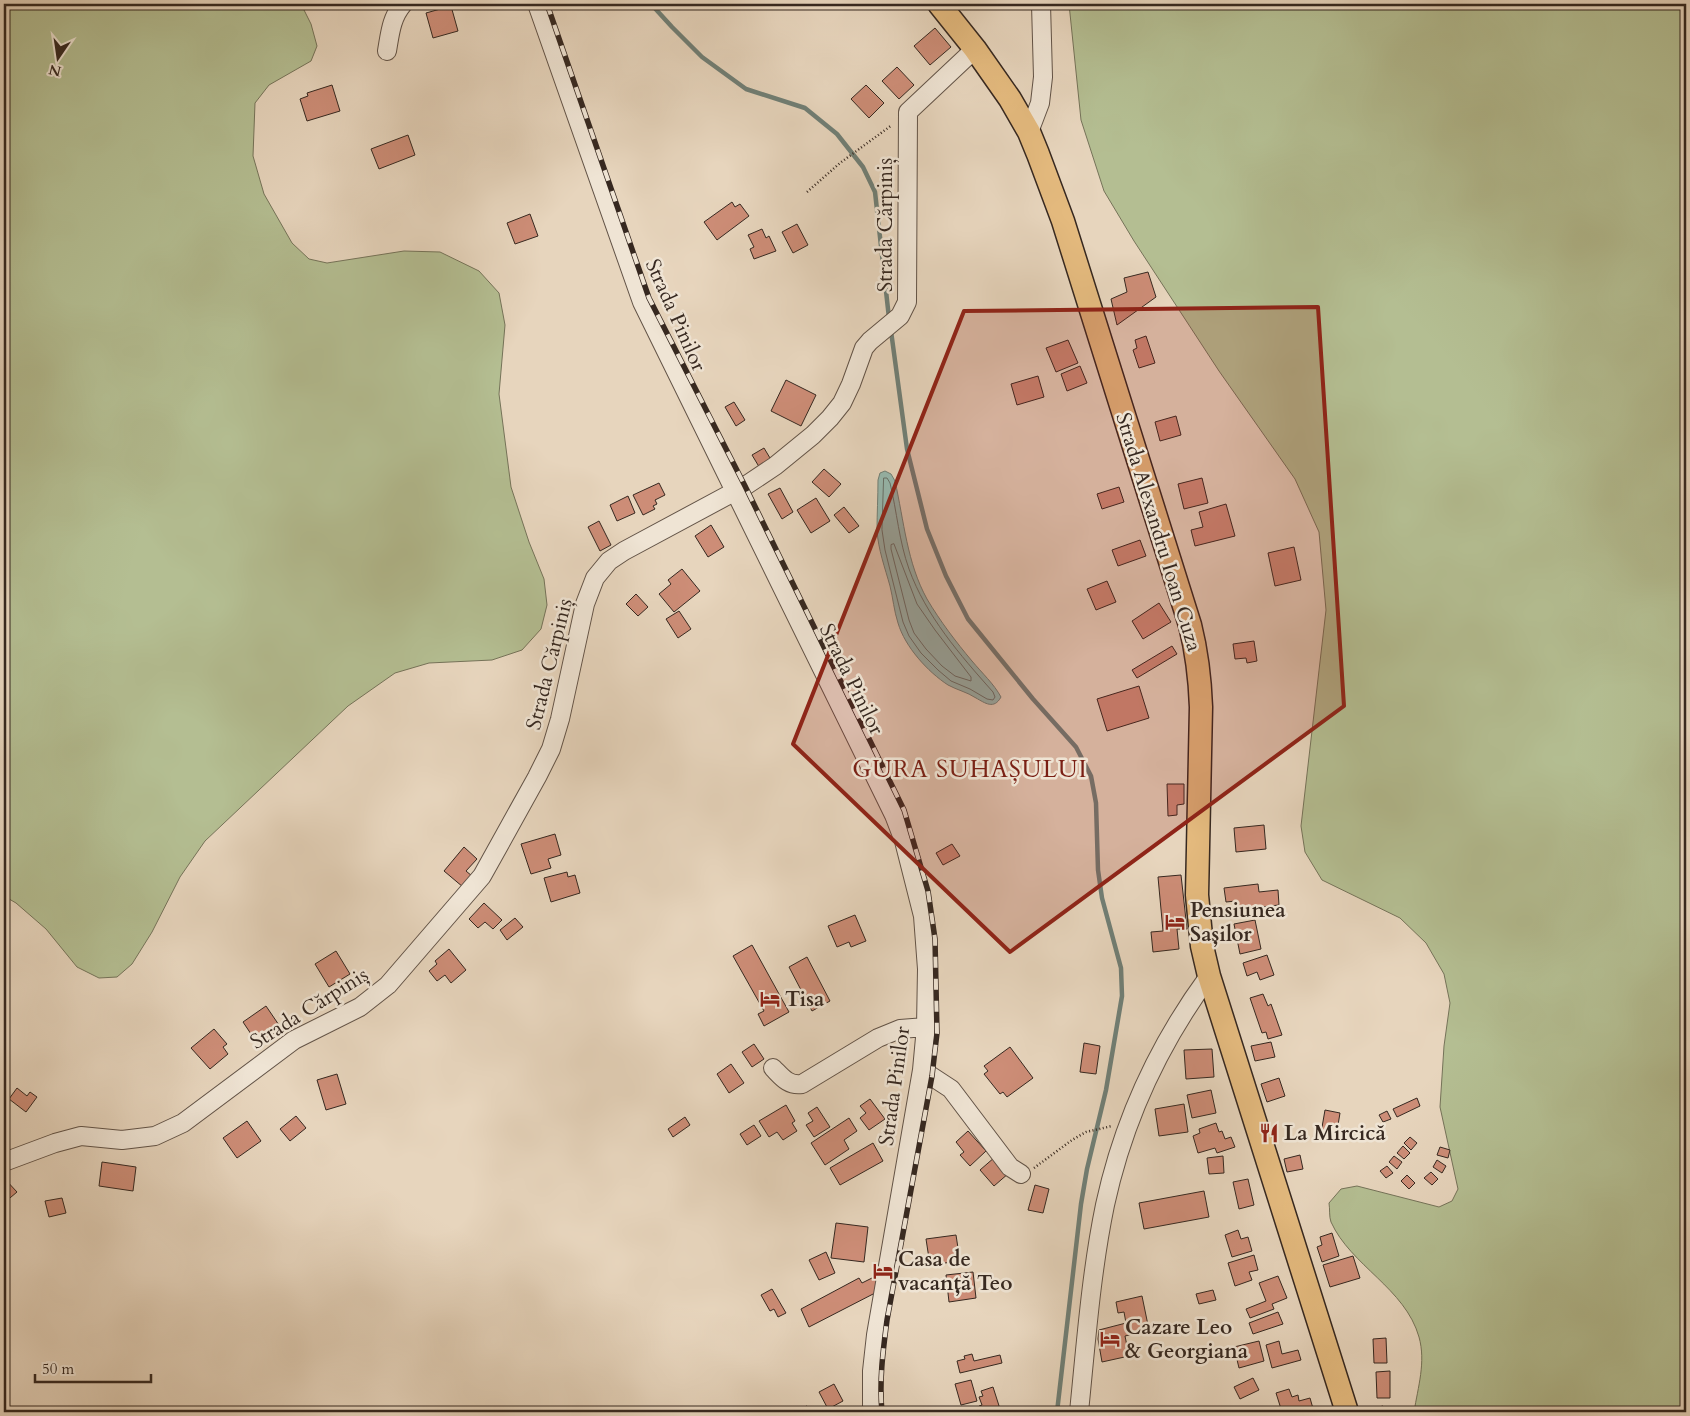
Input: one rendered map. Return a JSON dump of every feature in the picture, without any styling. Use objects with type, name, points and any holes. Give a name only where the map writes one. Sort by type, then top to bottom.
[{"type":"main road","name":"Strada Alexandru Ioan Cuza","points":[[939,4],[1010,99],[1029,132],[1063,221],[1190,625],[1197,653],[1200,680],[1197,894],[1202,946],[1209,976],[1347,1412]]},
{"type":"street","points":[[387,51],[391,26],[396,12],[403,4]]},
{"type":"street","name":"Strada Pinilor","points":[[537,4],[642,302],[894,815],[904,841],[923,916],[927,969],[926,1026],[922,1070],[876,1335],[872,1371],[872,1412]]},
{"type":"street","points":[[1029,132],[1040,103],[1043,76],[1041,4]]},
{"type":"street","name":"Strada Cărpiniș","points":[[4,1162],[55,1143],[81,1136],[122,1140],[155,1136],[183,1123],[294,1040],[360,1007],[388,985],[482,876],[537,777],[551,749],[560,719],[585,604],[596,578],[609,561],[624,551],[736,491],[775,466],[830,418],[842,403],[864,348],[876,334],[900,316],[907,302],[908,112],[975,50]]},
{"type":"street","points":[[1079,1412],[1100,1237],[1113,1174],[1143,1088],[1161,1050],[1189,1003],[1209,976]]},
{"type":"street","points":[[773,1068],[787,1082],[795,1085],[802,1084],[878,1038],[900,1029],[926,1026]]},
{"type":"street","points":[[922,1070],[941,1081],[950,1089],[1010,1167],[1021,1174]]},
{"type":"path","points":[[806,192],[872,139]]},
{"type":"path","points":[[1021,1174],[1086,1132],[1116,1125]]},
{"type":"highlighted area","points":[[1318,307],[1344,706],[1010,952],[793,744],[964,311]]},
{"type":"green space","points":[[4,4],[301,4],[311,24],[317,46],[311,61],[269,85],[255,103],[253,156],[264,194],[292,243],[309,259],[327,263],[404,251],[440,252],[479,271],[499,293],[505,325],[499,394],[511,487],[529,542],[544,579],[547,605],[541,629],[522,650],[492,660],[429,663],[395,673],[348,706],[205,841],[180,877],[152,932],[132,964],[117,977],[99,978],[77,967],[46,929],[16,903],[4,896]]},
{"type":"green space","points":[[1069,4],[1686,4],[1686,1412],[1414,1412],[1421,1374],[1422,1356],[1419,1337],[1412,1320],[1402,1305],[1340,1238],[1331,1222],[1329,1203],[1341,1189],[1357,1186],[1439,1207],[1452,1201],[1458,1189],[1440,1107],[1444,1046],[1450,1003],[1444,974],[1426,943],[1400,918],[1322,880],[1305,852],[1301,826],[1326,610],[1319,532],[1295,479],[1219,371],[1134,241],[1104,191],[1081,120]]},
{"type":"water","points":[[885,471],[891,474],[895,481],[910,556],[920,585],[948,631],[998,692],[1001,697],[995,703],[986,703],[940,680],[918,658],[901,632],[882,558],[877,530],[878,480],[880,473]]},
{"type":"building","points":[[451,6],[458,31],[433,38],[426,13]]},
{"type":"building","points":[[935,28],[951,47],[930,65],[914,46]]},
{"type":"building","points":[[897,67],[914,85],[899,99],[882,81]]},
{"type":"building","points":[[332,85],[340,111],[307,121],[300,99],[308,96],[307,93]]},
{"type":"building","points":[[866,85],[884,103],[869,118],[851,99]]},
{"type":"building","points":[[408,135],[415,155],[379,169],[371,149]]},
{"type":"building","points":[[732,202],[735,207],[740,204],[749,216],[717,240],[704,222]]},
{"type":"building","points":[[530,214],[538,236],[515,244],[507,223]]},
{"type":"building","points":[[797,224],[808,245],[793,253],[782,232]]},
{"type":"building","points":[[762,229],[766,238],[769,236],[776,251],[754,259],[750,249],[754,247],[748,235]]},
{"type":"building","points":[[1148,272],[1156,297],[1117,325],[1111,299],[1127,292],[1124,278]]},
{"type":"building","points":[[1146,336],[1155,363],[1139,368],[1133,350],[1137,348],[1135,340]]},
{"type":"building","points":[[1068,340],[1078,363],[1056,372],[1046,348]]},
{"type":"building","points":[[1080,366],[1087,383],[1067,391],[1061,374]]},
{"type":"building","points":[[1038,376],[1044,397],[1017,405],[1011,384]]},
{"type":"building","points":[[786,380],[816,395],[801,426],[771,411]]},
{"type":"building","points":[[734,402],[745,420],[736,426],[725,407]]},
{"type":"building","points":[[1176,416],[1181,435],[1160,441],[1155,422]]},
{"type":"building","points":[[764,448],[773,463],[761,470],[752,455]]},
{"type":"building","points":[[824,469],[841,484],[829,497],[812,482]]},
{"type":"building","points":[[1202,478],[1208,503],[1184,509],[1178,484]]},
{"type":"building","points":[[659,483],[665,495],[655,500],[657,504],[653,506],[655,509],[643,515],[633,495]]},
{"type":"building","points":[[1119,487],[1124,502],[1102,509],[1097,494]]},
{"type":"building","points":[[780,488],[793,512],[782,519],[768,494]]},
{"type":"building","points":[[628,496],[635,513],[617,521],[610,505]]},
{"type":"building","points":[[816,498],[830,521],[811,533],[797,510]]},
{"type":"building","points":[[1226,504],[1235,536],[1195,546],[1191,530],[1203,527],[1199,512]]},
{"type":"building","points":[[844,507],[859,526],[849,533],[834,515]]},
{"type":"building","points":[[599,521],[611,545],[600,551],[588,527]]},
{"type":"building","points":[[711,525],[724,547],[708,557],[695,536]]},
{"type":"building","points":[[1140,540],[1146,556],[1118,566],[1112,550]]},
{"type":"building","points":[[1294,547],[1301,580],[1275,586],[1268,553]]},
{"type":"building","points":[[682,569],[700,591],[674,612],[659,594],[671,584],[668,580]]},
{"type":"building","points":[[1107,581],[1116,602],[1096,610],[1087,589]]},
{"type":"building","points":[[636,594],[648,607],[638,616],[626,604]]},
{"type":"building","points":[[1159,603],[1171,622],[1143,639],[1132,621]]},
{"type":"building","points":[[679,611],[691,629],[678,638],[666,619]]},
{"type":"building","points":[[1254,641],[1257,661],[1247,663],[1246,658],[1235,659],[1233,644]]},
{"type":"building","points":[[1172,646],[1177,654],[1137,678],[1132,670]]},
{"type":"building","points":[[1139,686],[1149,718],[1107,731],[1097,699]]},
{"type":"building","points":[[1167,784],[1184,784],[1184,804],[1177,805],[1177,815],[1168,816]]},
{"type":"building","points":[[1264,825],[1266,849],[1236,852],[1234,828]]},
{"type":"building","points":[[555,834],[561,855],[548,859],[551,868],[531,874],[521,844]]},
{"type":"building","points":[[952,844],[960,856],[943,865],[936,853]]},
{"type":"building","points":[[464,847],[477,859],[466,871],[472,876],[463,887],[444,871]]},
{"type":"building","points":[[567,872],[568,877],[575,875],[580,893],[551,902],[544,878]]},
{"type":"building","points":[[1181,875],[1187,929],[1177,929],[1179,949],[1153,952],[1151,932],[1163,931],[1158,877]]},
{"type":"building","points":[[1258,884],[1259,892],[1278,890],[1279,905],[1237,910],[1236,901],[1226,902],[1224,888]]},
{"type":"building","points":[[484,903],[502,920],[493,929],[485,922],[478,928],[469,919]]},
{"type":"building","points":[[855,915],[866,941],[851,947],[849,942],[837,947],[828,926]]},
{"type":"building","points":[[515,918],[523,927],[507,940],[500,930]]},
{"type":"building","points":[[1255,920],[1261,949],[1240,954],[1234,924]]},
{"type":"building","points":[[752,945],[789,1012],[764,1026],[758,1014],[764,1011],[733,956]]},
{"type":"building","points":[[449,949],[466,970],[451,983],[445,975],[437,981],[429,971],[437,964],[435,961]]},
{"type":"building","points":[[336,951],[350,974],[329,987],[315,964]]},
{"type":"building","points":[[1267,955],[1274,975],[1260,980],[1257,972],[1247,976],[1243,963]]},
{"type":"building","points":[[807,957],[830,1001],[812,1011],[789,967]]},
{"type":"building","points":[[1263,994],[1268,1006],[1271,1004],[1282,1035],[1268,1039],[1266,1032],[1262,1033],[1250,998]]},
{"type":"building","points":[[266,1006],[281,1028],[264,1041],[260,1036],[255,1040],[243,1022]]},
{"type":"building","points":[[214,1029],[227,1044],[223,1047],[228,1054],[210,1069],[191,1048]]},
{"type":"building","points":[[1271,1042],[1275,1057],[1255,1061],[1251,1046]]},
{"type":"building","points":[[1084,1043],[1100,1046],[1096,1074],[1080,1072]]},
{"type":"building","points":[[754,1044],[764,1059],[752,1067],[742,1052]]},
{"type":"building","points":[[1010,1047],[1033,1078],[1007,1097],[1003,1092],[1000,1094],[984,1074],[988,1071],[984,1066]]},
{"type":"building","points":[[1212,1049],[1214,1077],[1186,1079],[1184,1050]]},
{"type":"building","points":[[731,1064],[744,1083],[729,1093],[717,1074]]},
{"type":"building","points":[[337,1074],[346,1104],[326,1110],[317,1080]]},
{"type":"building","points":[[1279,1078],[1285,1096],[1267,1102],[1261,1084]]},
{"type":"building","points":[[17,1088],[27,1096],[30,1092],[37,1097],[26,1112],[9,1099]]},
{"type":"building","points":[[1211,1090],[1216,1113],[1192,1118],[1187,1095]]},
{"type":"building","points":[[1417,1098],[1420,1106],[1397,1117],[1393,1109]]},
{"type":"building","points":[[870,1099],[885,1119],[869,1130],[860,1118],[866,1113],[860,1106]]},
{"type":"building","points":[[1184,1104],[1188,1132],[1159,1136],[1155,1109]]},
{"type":"building","points":[[786,1105],[795,1121],[792,1123],[797,1131],[783,1140],[777,1132],[769,1137],[759,1121]]},
{"type":"building","points":[[817,1107],[830,1127],[814,1137],[806,1125],[813,1121],[808,1113]]},
{"type":"building","points":[[1325,1110],[1340,1113],[1338,1125],[1333,1124],[1331,1135],[1321,1133]]},
{"type":"building","points":[[1387,1111],[1391,1119],[1383,1122],[1379,1115]]},
{"type":"building","points":[[296,1116],[306,1128],[290,1141],[280,1129]]},
{"type":"building","points":[[685,1117],[690,1125],[673,1137],[668,1129]]},
{"type":"building","points":[[849,1118],[857,1131],[844,1140],[849,1149],[825,1165],[811,1143]]},
{"type":"building","points":[[247,1121],[261,1141],[237,1158],[223,1138]]},
{"type":"building","points":[[1216,1123],[1219,1132],[1222,1131],[1225,1139],[1231,1137],[1235,1147],[1217,1153],[1215,1148],[1198,1153],[1193,1136],[1200,1133],[1199,1129]]},
{"type":"building","points":[[754,1125],[761,1136],[747,1145],[740,1134]]},
{"type":"building","points":[[968,1131],[986,1151],[970,1166],[960,1155],[964,1152],[956,1142]]},
{"type":"building","points":[[1410,1137],[1417,1143],[1411,1150],[1404,1143]]},
{"type":"building","points":[[873,1143],[883,1161],[840,1185],[830,1168]]},
{"type":"building","points":[[1403,1146],[1410,1153],[1404,1159],[1397,1153]]},
{"type":"building","points":[[1440,1147],[1450,1150],[1448,1158],[1437,1155]]},
{"type":"building","points":[[1300,1155],[1303,1169],[1287,1172],[1284,1159]]},
{"type":"building","points":[[1223,1156],[1224,1173],[1209,1174],[1207,1158]]},
{"type":"building","points":[[1394,1156],[1402,1162],[1397,1169],[1389,1162]]},
{"type":"building","points":[[995,1157],[1009,1173],[994,1186],[980,1170]]},
{"type":"building","points":[[1437,1160],[1446,1166],[1442,1173],[1433,1167]]},
{"type":"building","points":[[102,1162],[136,1167],[133,1191],[99,1186]]},
{"type":"building","points":[[1387,1166],[1393,1173],[1386,1178],[1380,1171]]},
{"type":"building","points":[[1431,1172],[1438,1179],[1432,1185],[1424,1178]]},
{"type":"building","points":[[1407,1175],[1415,1183],[1409,1189],[1401,1181]]},
{"type":"building","points":[[4,1178],[17,1192],[4,1203]]},
{"type":"building","points":[[1248,1179],[1254,1205],[1239,1209],[1233,1182]]},
{"type":"building","points":[[1035,1185],[1049,1189],[1043,1213],[1028,1210]]},
{"type":"building","points":[[1204,1191],[1209,1217],[1144,1229],[1139,1203]]},
{"type":"building","points":[[62,1198],[66,1213],[49,1217],[45,1201]]},
{"type":"building","points":[[836,1223],[868,1227],[864,1262],[831,1258]]},
{"type":"building","points":[[1238,1230],[1241,1239],[1248,1237],[1252,1251],[1232,1257],[1225,1235]]},
{"type":"building","points":[[1332,1233],[1339,1256],[1322,1262],[1317,1247],[1322,1245],[1320,1237]]},
{"type":"building","points":[[956,1235],[960,1261],[930,1265],[926,1239]]},
{"type":"building","points":[[826,1252],[835,1273],[819,1280],[809,1260]]},
{"type":"building","points":[[1254,1255],[1258,1270],[1249,1272],[1252,1280],[1235,1286],[1228,1263]]},
{"type":"building","points":[[1353,1256],[1360,1278],[1330,1287],[1323,1265]]},
{"type":"building","points":[[973,1272],[976,1298],[949,1302],[946,1275]]},
{"type":"building","points":[[880,1274],[877,1292],[809,1327],[801,1309],[859,1278],[862,1283]]},
{"type":"building","points":[[1278,1276],[1287,1298],[1272,1304],[1274,1309],[1250,1318],[1246,1309],[1266,1301],[1259,1283]]},
{"type":"building","points":[[772,1289],[786,1313],[778,1317],[774,1309],[770,1311],[761,1295]]},
{"type":"building","points":[[1213,1290],[1216,1300],[1199,1304],[1196,1294]]},
{"type":"building","points":[[1142,1296],[1149,1330],[1125,1336],[1129,1356],[1102,1362],[1098,1339],[1099,1330],[1126,1323],[1124,1312],[1118,1313],[1116,1302]]},
{"type":"building","points":[[1278,1312],[1283,1324],[1253,1334],[1249,1323]]},
{"type":"building","points":[[1386,1338],[1387,1363],[1374,1363],[1373,1339]]},
{"type":"building","points":[[1259,1341],[1264,1361],[1239,1368],[1234,1347]]},
{"type":"building","points":[[1279,1341],[1282,1354],[1298,1350],[1301,1360],[1272,1368],[1266,1345]]},
{"type":"building","points":[[972,1354],[974,1361],[1000,1355],[1002,1363],[960,1373],[957,1361],[965,1359],[964,1356]]},
{"type":"building","points":[[1390,1371],[1390,1398],[1377,1398],[1376,1372]]},
{"type":"building","points":[[1253,1378],[1259,1390],[1240,1399],[1234,1387]]},
{"type":"building","points":[[971,1380],[977,1401],[961,1405],[955,1384]]},
{"type":"building","points":[[834,1384],[843,1401],[828,1409],[819,1392]]},
{"type":"building","points":[[993,1387],[1001,1412],[981,1412],[979,1406],[982,1405],[979,1397],[983,1396],[981,1391]]},
{"type":"building","points":[[1289,1389],[1292,1397],[1298,1395],[1299,1401],[1310,1398],[1314,1412],[1282,1412],[1276,1393]]},
{"type":"building","points":[[807,1406],[809,1412],[790,1412]]},
{"type":"building","points":[[1383,1406],[1384,1412],[1371,1412],[1370,1409]]},
{"type":"waterway","points":[[651,4],[702,57],[746,89],[805,108],[837,134],[863,167],[875,192],[889,318]]},
{"type":"waterway","points":[[891,331],[907,449],[927,529],[946,576],[968,619],[1033,699],[1076,747],[1091,776],[1096,803],[1098,870],[1102,898],[1121,968],[1122,996],[1106,1090],[1087,1169],[1081,1204],[1057,1412]]},
{"type":"railway","points":[[547,4],[649,298],[745,486],[904,810],[928,891],[935,939],[937,1033],[932,1076],[887,1320],[881,1377],[882,1412]]},
{"type":"place","name":"Pensiunea Sașilor","points":[[1175,922]]},
{"type":"place","name":"Tisa","points":[[770,999]]},
{"type":"place","name":"La Mircică","points":[[1269,1133]]},
{"type":"place","name":"Casa de vacanță Teo","points":[[883,1271]]},
{"type":"place","name":"Cazare Leo & Georgiana","points":[[1110,1339]]},
{"type":"district","name":"GURA SUHAȘULUI","points":[[970,769]]}]
